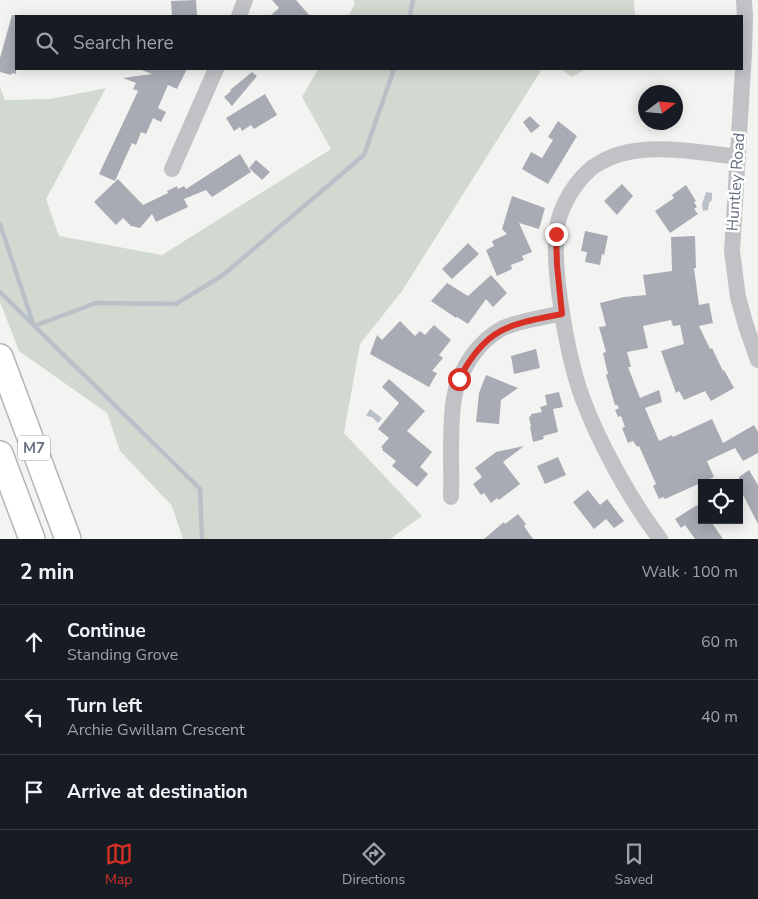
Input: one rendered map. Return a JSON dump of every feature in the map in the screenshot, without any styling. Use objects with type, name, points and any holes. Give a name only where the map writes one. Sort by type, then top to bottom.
[{"type":"highway","name":"M7","points":[[0,357],[68,539]]},
{"type":"highway","name":"M7","points":[[0,454],[32,539]]},
{"type":"street","points":[[239,15],[245,0]]},
{"type":"street","name":"Huntley Road","points":[[744,0],[744,53],[732,251],[738,297],[758,360]]},
{"type":"street","points":[[172,169],[216,70]]},
{"type":"street","points":[[660,539],[621,479],[582,396],[571,358],[562,314],[556,234],[560,215],[570,194],[582,177],[600,162],[634,150],[652,149],[738,157]]},
{"type":"street","points":[[451,497],[454,398],[459,379],[466,366],[477,350],[490,337],[504,328],[520,322],[562,314]]},
{"type":"shaded area","points":[[354,0],[634,0],[635,15],[349,15],[354,5]]},
{"type":"shaded area","points":[[317,70],[541,70],[402,291],[360,344],[344,433],[422,516],[390,539],[183,539],[172,506],[120,451],[107,413],[19,351],[0,302],[0,87],[5,100],[51,99],[106,88],[46,199],[59,236],[162,255],[331,149],[302,97]]},
{"type":"shaded area","points":[[562,70],[584,70],[572,77]]},
{"type":"shaded area","points":[[706,192],[712,193],[712,200],[709,203],[708,210],[703,211],[702,204]]},
{"type":"shaded area","points":[[370,409],[382,418],[378,423],[372,417],[366,416]]},
{"type":"building","points":[[196,0],[197,15],[172,15],[171,1]]},
{"type":"building","points":[[272,0],[296,0],[309,15],[271,15],[279,8]]},
{"type":"building","points":[[12,15],[15,15],[16,74],[12,73],[11,75],[0,72],[0,58]]},
{"type":"building","points":[[142,70],[186,70],[177,89],[168,85],[158,108],[166,112],[161,122],[153,118],[146,134],[141,132],[136,145],[132,143],[115,181],[99,174],[138,91],[133,89],[136,83],[123,78],[152,74]]},
{"type":"building","points":[[252,72],[257,76],[232,106],[224,97]]},
{"type":"building","points":[[265,94],[277,115],[254,129],[251,125],[242,131],[240,127],[234,131],[226,118]]},
{"type":"building","points":[[530,116],[540,126],[531,133],[523,122]]},
{"type":"building","points":[[558,121],[577,136],[548,184],[522,169],[531,152],[542,158],[553,140],[548,137]]},
{"type":"building","points":[[240,154],[251,172],[212,197],[206,190],[184,199],[188,207],[156,222],[152,214],[140,228],[131,226],[123,218],[116,225],[94,202],[118,179],[143,205],[168,193],[167,191],[177,186],[178,189],[184,186],[186,189]]},
{"type":"building","points":[[256,160],[270,172],[262,180],[249,168]]},
{"type":"building","points":[[622,184],[633,196],[617,215],[604,201]]},
{"type":"building","points":[[686,185],[696,201],[694,202],[697,207],[694,209],[698,214],[670,233],[655,211],[674,198],[672,195]]},
{"type":"building","points":[[512,196],[545,208],[539,229],[519,223],[532,252],[522,256],[524,260],[511,265],[512,269],[497,276],[486,250],[494,246],[492,241],[507,234],[502,229]]},
{"type":"building","points":[[585,231],[608,236],[600,265],[585,262],[587,252],[581,251]]},
{"type":"building","points":[[695,236],[696,268],[694,268],[699,305],[709,303],[713,323],[699,326],[710,349],[712,348],[734,388],[711,401],[705,391],[684,400],[679,391],[676,393],[661,351],[684,344],[680,325],[673,326],[671,320],[643,326],[648,348],[627,352],[631,367],[628,367],[640,398],[659,390],[662,402],[645,408],[659,441],[672,435],[673,437],[712,419],[723,443],[754,425],[758,432],[758,453],[743,461],[735,448],[707,461],[714,477],[698,479],[698,484],[665,499],[663,497],[659,499],[653,486],[656,484],[639,446],[637,447],[633,441],[628,443],[622,428],[625,427],[621,416],[618,417],[615,410],[619,408],[615,405],[606,375],[608,374],[603,353],[606,352],[599,327],[606,326],[600,303],[624,297],[646,295],[643,275],[672,271],[671,237]]},
{"type":"building","points":[[468,243],[479,254],[452,279],[442,269]]},
{"type":"building","points":[[491,275],[507,293],[493,307],[486,299],[468,324],[431,301],[447,283],[468,296]]},
{"type":"building","points":[[400,321],[415,336],[420,331],[425,335],[434,325],[451,340],[439,355],[443,358],[432,371],[437,373],[429,387],[370,354],[377,335],[382,340]]},
{"type":"building","points":[[536,349],[540,368],[514,374],[511,356]]},
{"type":"building","points":[[486,375],[518,388],[501,400],[499,424],[476,422],[479,393]]},
{"type":"building","points":[[389,379],[425,411],[407,431],[432,452],[420,467],[428,474],[417,487],[392,466],[396,461],[382,450],[381,447],[389,438],[378,429],[399,403],[382,387]]},
{"type":"building","points":[[559,392],[563,407],[553,409],[558,432],[543,436],[544,439],[533,442],[529,417],[531,414],[542,412],[540,407],[547,405],[545,395]]},
{"type":"building","points":[[524,446],[503,462],[520,484],[499,500],[497,498],[491,503],[484,493],[481,495],[473,484],[482,477],[475,468],[496,452]]},
{"type":"building","points":[[558,457],[566,475],[545,484],[537,466]]},
{"type":"building","points":[[749,470],[758,485],[758,524],[743,495],[743,479],[739,479]]},
{"type":"building","points":[[588,490],[600,505],[607,499],[624,521],[614,528],[606,519],[594,529],[573,502]]},
{"type":"building","points":[[697,505],[698,524],[713,524],[723,539],[695,539],[685,525],[681,528],[675,519]]},
{"type":"building","points":[[518,514],[526,524],[524,526],[533,539],[484,539],[504,522],[505,524]]},
{"type":"waterway","points":[[410,15],[413,0]]},
{"type":"waterway","points":[[0,224],[34,326],[96,303],[176,304],[223,275],[364,155],[394,70]]},
{"type":"waterway","points":[[0,292],[200,489],[202,539]]},
{"type":"route","points":[[459,379],[477,350],[490,337],[504,328],[520,322],[562,314],[556,234]]}]
